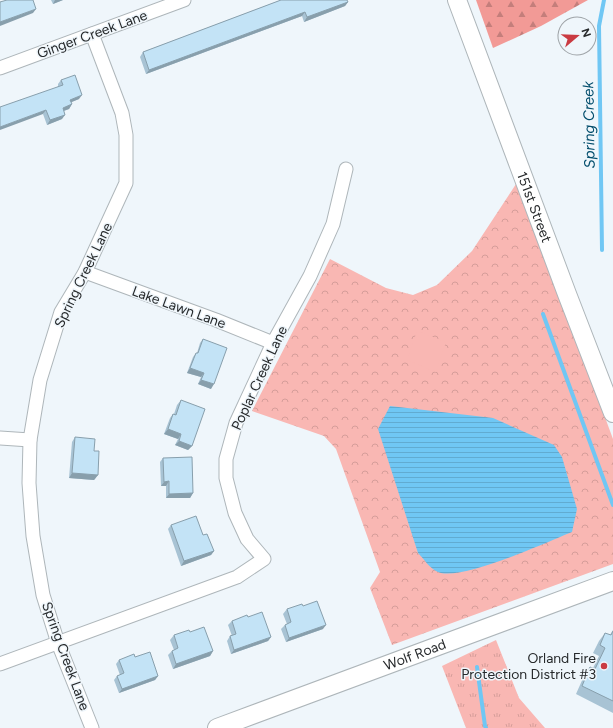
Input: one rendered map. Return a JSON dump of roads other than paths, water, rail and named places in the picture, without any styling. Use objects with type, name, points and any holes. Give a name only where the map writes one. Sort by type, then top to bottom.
[{"type":"street","name":"Ginger Creek Lane","points":[[0,68],[184,0]]},
{"type":"street","name":"151st Street","points":[[458,0],[566,294],[613,413]]},
{"type":"street","name":"Spring Creek Lane","points":[[92,34],[122,113],[126,135],[126,183],[85,272],[62,312],[40,380],[30,440],[30,483],[33,536],[43,594],[58,643],[92,728]]},
{"type":"street","name":"Poplar Creek Lane","points":[[58,643],[237,577],[264,559],[247,539],[235,513],[226,478],[226,459],[236,423],[273,343],[310,276],[334,224],[346,169]]},
{"type":"street","name":"Lake Lawn Lane","points":[[85,272],[216,320],[273,343]]},
{"type":"street","points":[[0,438],[30,440]]},
{"type":"street","name":"Wolf Road","points":[[217,728],[613,581]]},
{"type":"street","points":[[0,664],[58,643]]},
{"type":"water","points":[[390,406],[493,418],[554,445],[562,457],[577,509],[572,532],[504,560],[483,566],[449,574],[435,571],[418,553],[378,429]]},
{"type":"waterway","name":"Spring Creek","points":[[602,250],[599,26],[604,0]]},
{"type":"waterway","name":"Spring Creek","points":[[543,314],[613,505]]},
{"type":"waterway","name":"Spring Creek","points":[[477,667],[486,728]]},
{"type":"place","name":"Orland Fire Protection District #3","points":[[604,666]]}]
